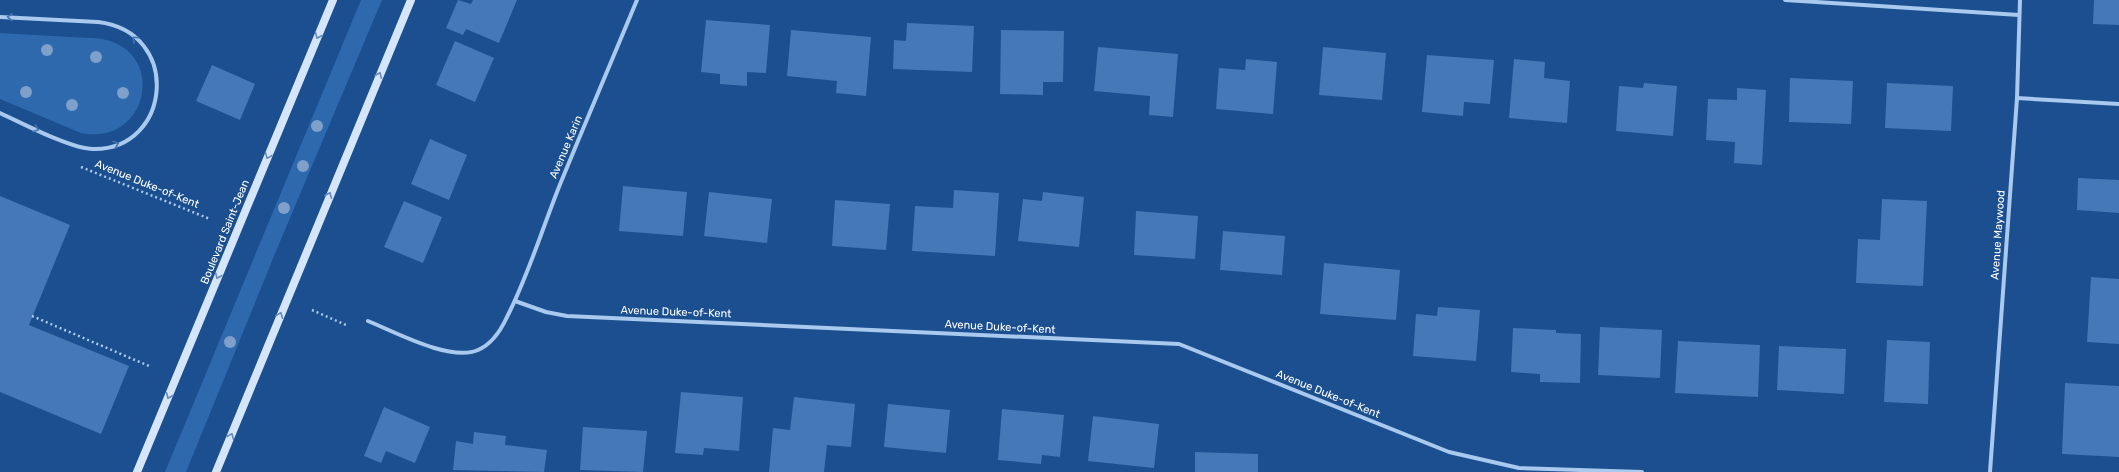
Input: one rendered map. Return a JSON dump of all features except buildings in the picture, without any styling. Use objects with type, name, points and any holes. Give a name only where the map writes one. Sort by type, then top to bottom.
[{"type":"main road","name":"Boulevard Saint-Jean","points":[[137,472],[333,0]]},
{"type":"main road","points":[[216,472],[410,0]]},
{"type":"street","name":"Avenue Karin","points":[[515,301],[561,182],[637,0]]},
{"type":"street","points":[[1785,0],[2019,15]]},
{"type":"street","name":"Avenue Maywood","points":[[1990,472],[2017,98],[2020,0]]},
{"type":"street","name":"Avenue Duke-of-Kent","points":[[0,17],[98,22],[110,24],[123,29],[134,38],[151,57],[157,75],[158,94],[144,124],[127,140],[104,149],[78,147],[0,113]]},
{"type":"street","points":[[2017,98],[2119,104]]},
{"type":"street","points":[[368,321],[443,349],[458,352],[476,350],[486,345],[496,335],[515,301]]},
{"type":"street","name":"Avenue Duke-of-Kent","points":[[515,301],[546,312],[567,316],[1179,344],[1449,452],[1519,468],[1642,472]]},
{"type":"path","name":"Avenue Duke-of-Kent","points":[[78,166],[210,219]]},
{"type":"path","points":[[312,310],[346,325]]},
{"type":"path","points":[[32,316],[149,366]]},
{"type":"shaded area","points":[[361,0],[382,0],[279,244],[186,472],[165,472]]},
{"type":"shaded area","points":[[0,33],[101,39],[110,41],[127,51],[138,65],[143,81],[141,99],[134,114],[121,127],[103,134],[81,133],[0,99]]}]
